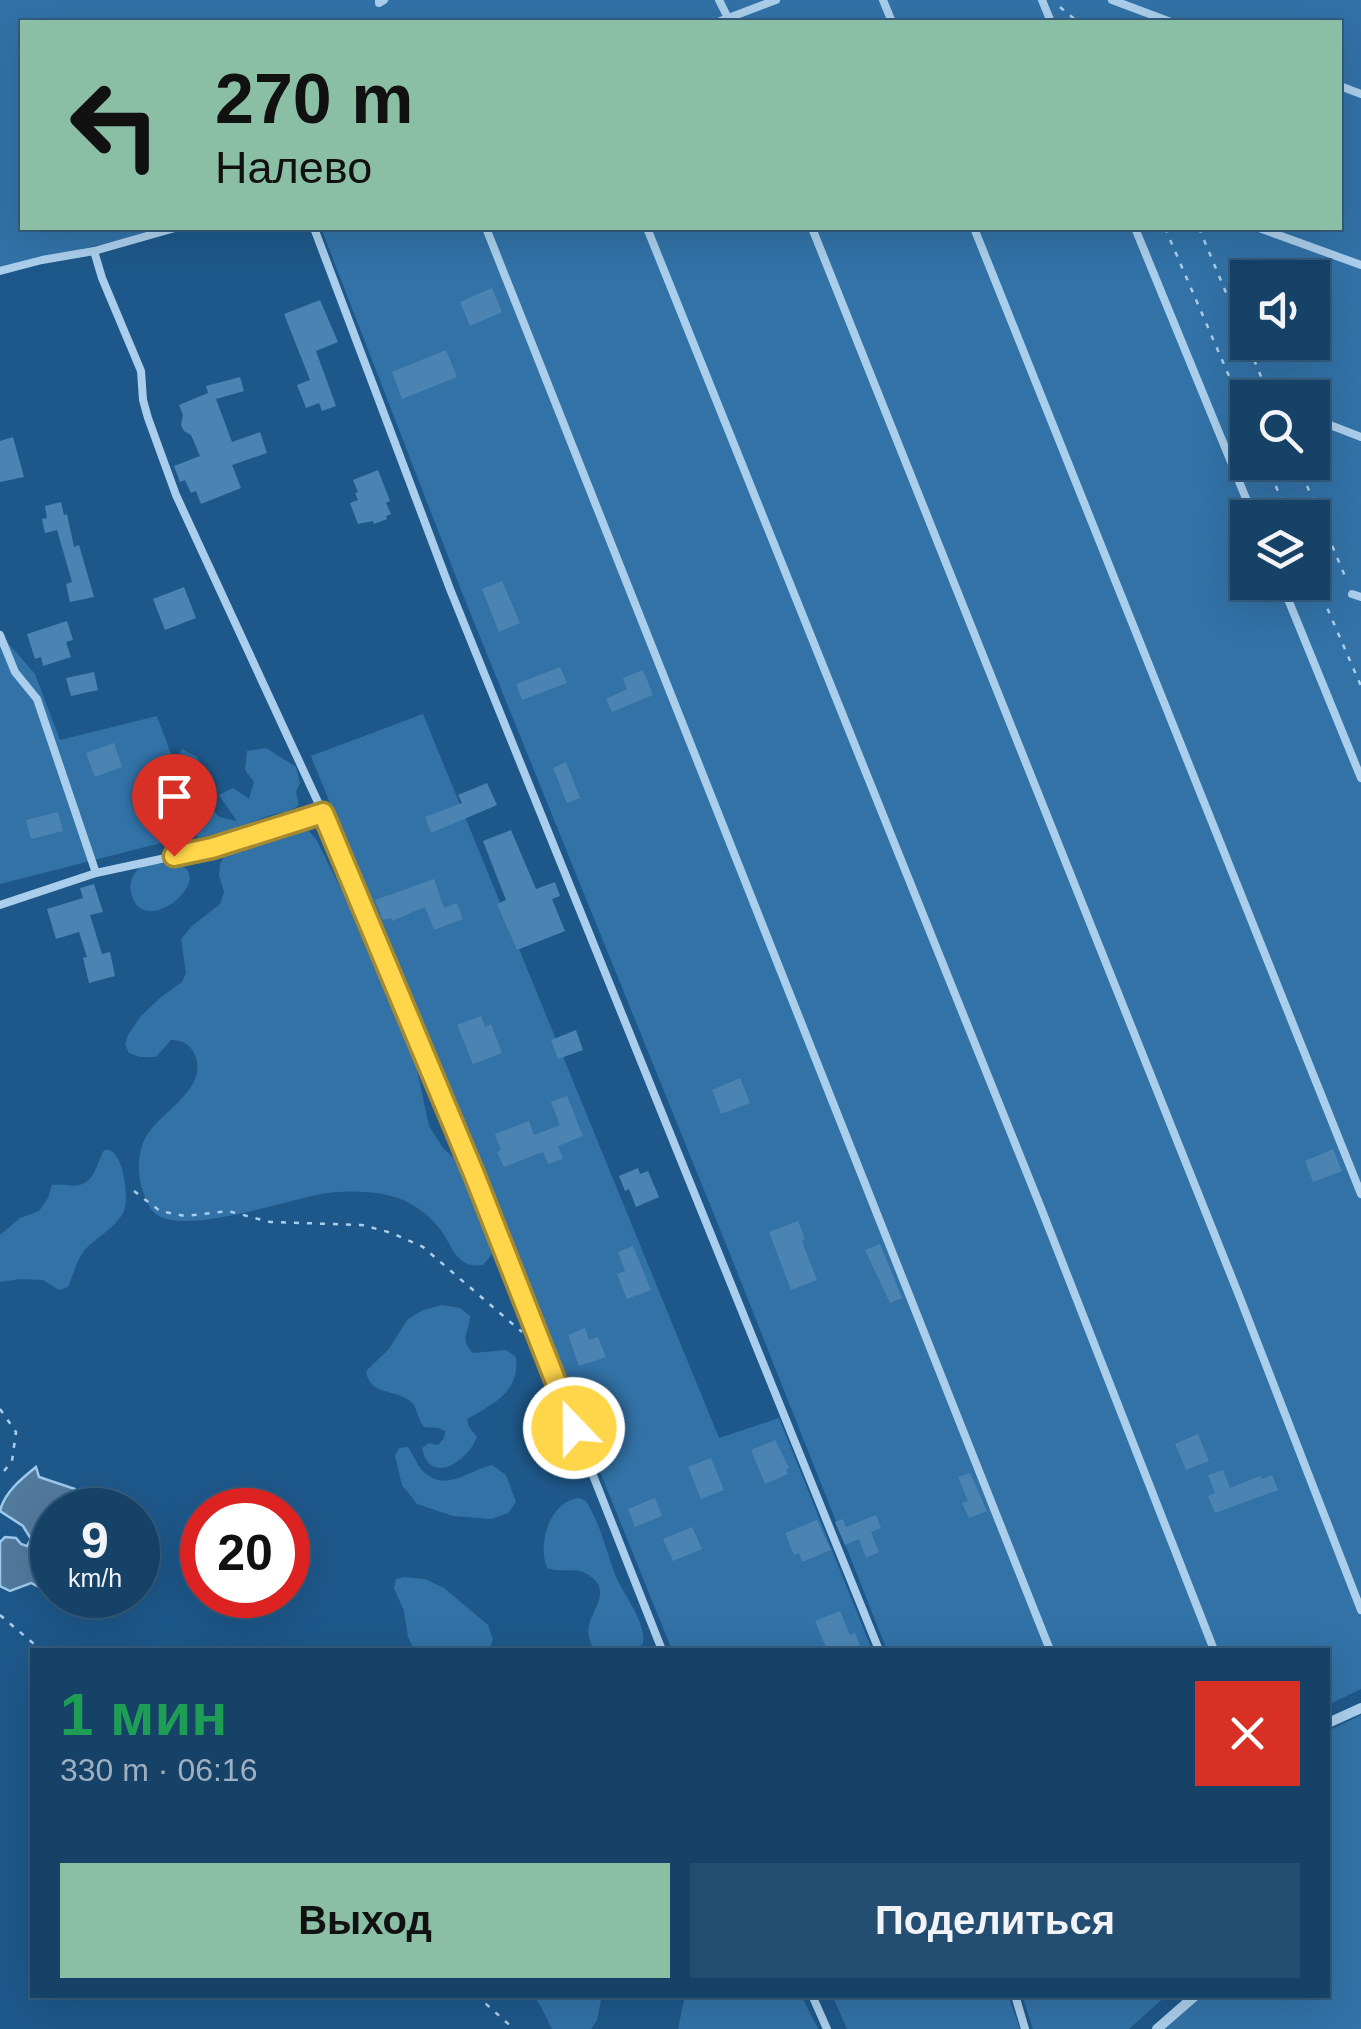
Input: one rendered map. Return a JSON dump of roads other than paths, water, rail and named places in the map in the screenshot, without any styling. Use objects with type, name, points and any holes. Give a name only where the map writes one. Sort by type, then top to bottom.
[{"type":"street","points":[[1330,1722],[1361,1708]]},
{"type":"street","points":[[1156,2029],[1192,1998]]},
{"type":"lane","points":[[718,0],[729,20],[776,0]]},
{"type":"lane","points":[[1112,0],[1166,20]]},
{"type":"lane","points":[[0,271],[168,230]]},
{"type":"lane","points":[[315,230],[450,589],[878,1648]]},
{"type":"lane","points":[[487,230],[1049,1648]]},
{"type":"lane","points":[[648,230],[1034,1190],[1213,1648]]},
{"type":"lane","points":[[813,230],[1361,1610]]},
{"type":"lane","points":[[975,230],[1361,1194]]},
{"type":"lane","points":[[1136,230],[1247,500]]},
{"type":"lane","points":[[1265,230],[1361,265]]},
{"type":"lane","points":[[94,251],[141,371],[148,418],[176,496],[323,813],[474,1174],[661,1648]]},
{"type":"lane","points":[[1330,425],[1361,437]]},
{"type":"lane","points":[[1288,600],[1361,778]]},
{"type":"lane","points":[[0,635],[14,672],[36,699],[96,873]]},
{"type":"lane","points":[[0,905],[96,873],[212,848],[323,813]]},
{"type":"lane","points":[[813,1998],[827,2029]]},
{"type":"lane","points":[[1016,1998],[1025,2029]]}]
